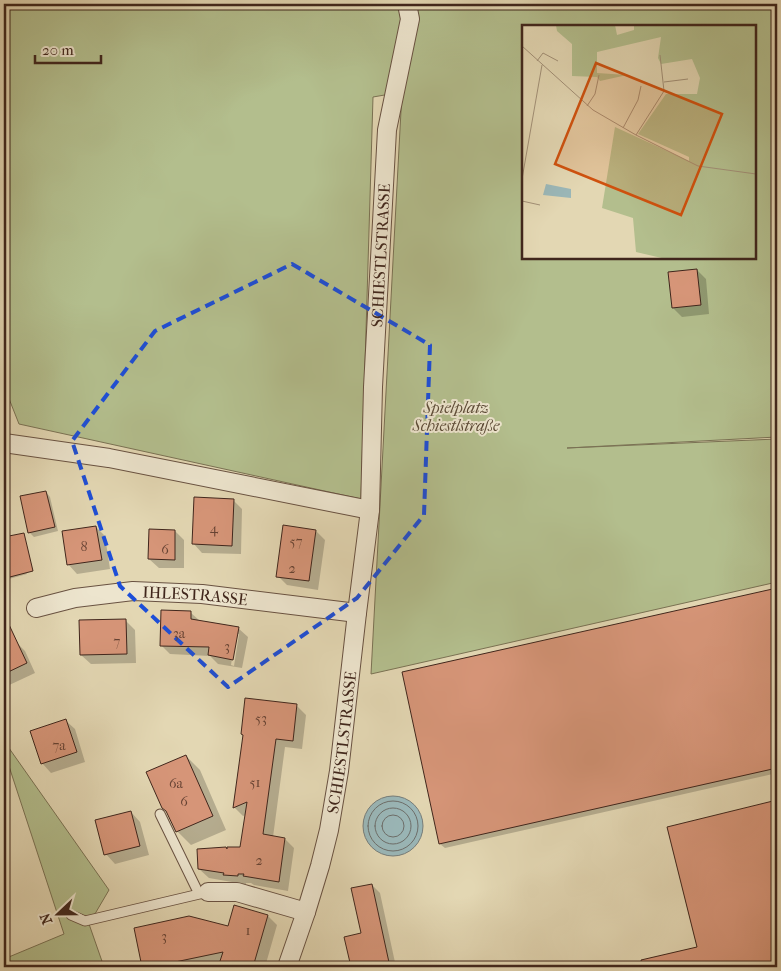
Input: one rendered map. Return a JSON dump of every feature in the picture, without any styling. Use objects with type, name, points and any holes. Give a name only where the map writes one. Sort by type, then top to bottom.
[{"type":"street","name":"SCHIESTLSTRASSE","points":[[287,967],[306,912],[329,830],[338,781],[370,510],[373,387],[387,130],[410,19],[407,4]]},
{"type":"street","points":[[4,443],[109,458],[370,510]]},
{"type":"street","name":"IHLESTRASSE","points":[[36,608],[75,598],[133,591],[202,594],[357,613]]},
{"type":"street","points":[[203,893],[237,892],[306,912]]},
{"type":"lane","points":[[71,915],[85,921],[203,893],[160,814]]},
{"type":"highlighted area","points":[[292,264],[430,345],[424,515],[357,598],[228,687],[120,586],[72,441],[155,331]]},
{"type":"green space","name":"Spielplatz Schiestlstraße","points":[[4,4],[777,4],[777,437],[567,448],[777,439],[777,582],[371,674],[402,92],[373,97],[361,499],[19,424],[4,386]]},
{"type":"green space","points":[[4,741],[109,890],[89,924],[104,967],[4,967],[4,959],[64,934],[4,751]]},
{"type":"water","points":[[393,796],[410,801],[418,809],[423,826],[418,843],[410,851],[393,856],[376,851],[368,843],[363,826],[368,809],[376,801]]},
{"type":"building","points":[[697,269],[701,305],[672,308],[668,272]]},
{"type":"building","points":[[46,491],[55,527],[28,533],[20,496]]},
{"type":"building","points":[[194,497],[234,499],[232,546],[192,544]]},
{"type":"building","points":[[283,525],[316,530],[309,581],[276,577]]},
{"type":"building","points":[[96,526],[102,560],[67,565],[62,531]]},
{"type":"building","points":[[149,529],[175,530],[175,560],[148,559]]},
{"type":"building","points":[[24,533],[33,571],[6,578],[4,568],[4,537]]},
{"type":"building","points":[[777,588],[777,768],[439,844],[402,672]]},
{"type":"building","points":[[161,610],[191,611],[191,619],[239,627],[233,660],[208,655],[209,647],[160,646]]},
{"type":"building","points":[[4,614],[27,663],[4,674]]},
{"type":"building","points":[[126,619],[127,654],[80,655],[79,620]]},
{"type":"building","points":[[245,698],[297,704],[293,741],[276,739],[263,834],[285,838],[279,882],[243,876],[244,874],[238,874],[238,876],[223,875],[224,873],[198,869],[197,849],[240,847],[247,802],[233,808],[243,735],[241,734]]},
{"type":"building","points":[[66,719],[77,752],[41,764],[30,731]]},
{"type":"building","points":[[186,755],[213,816],[176,832],[166,811],[162,808],[146,772]]},
{"type":"building","points":[[777,800],[777,967],[642,967],[641,960],[697,947],[667,827]]},
{"type":"building","points":[[131,811],[140,846],[104,855],[95,820]]},
{"type":"building","points":[[372,884],[390,967],[351,967],[344,937],[361,933],[351,888]]},
{"type":"building","points":[[234,905],[268,915],[253,967],[218,967],[223,952],[151,967],[142,967],[134,928],[189,916],[228,926]]}]
